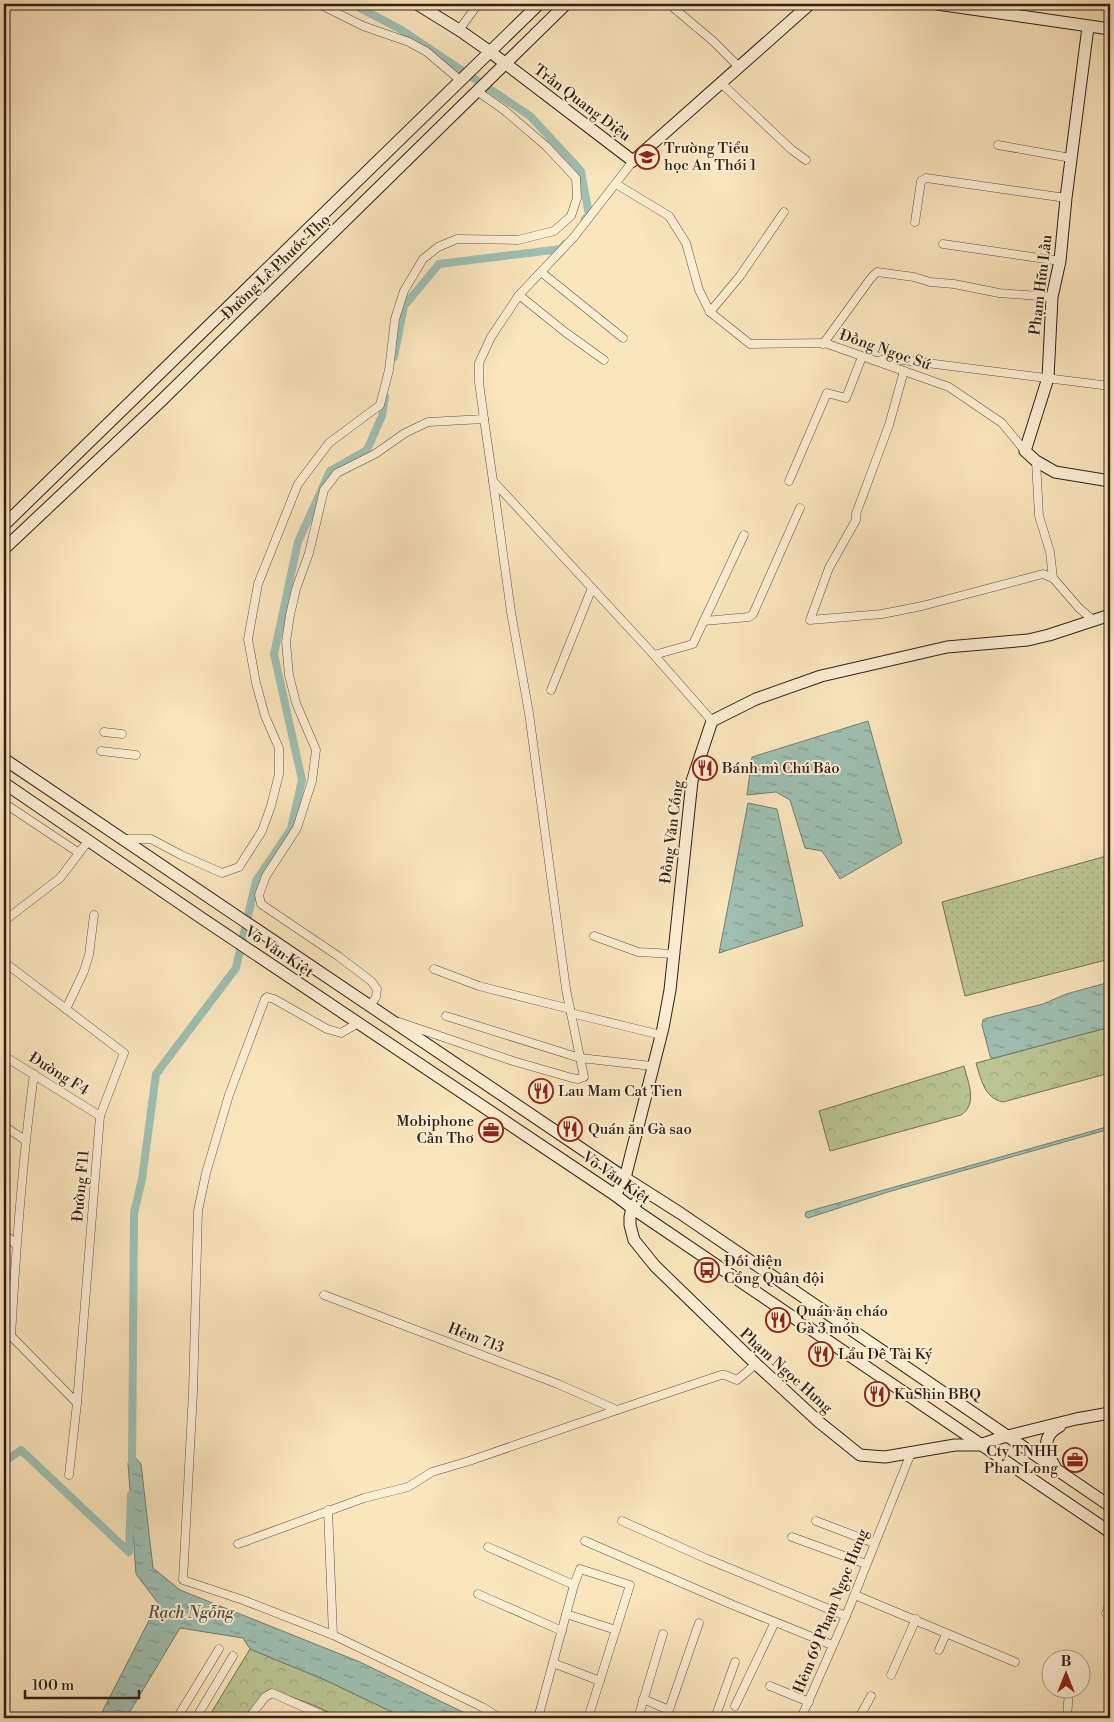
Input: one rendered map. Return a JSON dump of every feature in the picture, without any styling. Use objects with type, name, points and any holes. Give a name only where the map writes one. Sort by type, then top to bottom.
[{"type":"street","points":[[318,4],[363,26],[409,42],[427,52],[462,79]]},
{"type":"street","name":"Trần Quang Diệu","points":[[417,4],[434,8],[459,30],[490,51],[633,161],[810,4]]},
{"type":"street","points":[[459,30],[478,4]]},
{"type":"street","name":"Đường Lê Phước Thọ","points":[[4,525],[539,4]]},
{"type":"street","name":"Đường Lê Phước Thọ","points":[[4,549],[160,402],[566,4]]},
{"type":"street","points":[[669,4],[713,41],[739,67]]},
{"type":"street","points":[[937,4],[1110,30]]},
{"type":"street","name":"Phạm Hữu Lầu","points":[[1025,451],[1048,378],[1052,297],[1060,260],[1088,27]]},
{"type":"street","points":[[721,83],[792,150],[806,160]]},
{"type":"street","points":[[123,839],[151,839],[222,873],[239,867],[262,831],[279,774],[279,748],[265,716],[256,683],[248,638],[258,584],[298,484],[329,443],[380,405],[389,370],[395,319],[404,291],[423,259],[438,246],[457,239],[518,240],[554,232],[571,216],[577,198],[576,178],[546,146],[477,90]]},
{"type":"street","points":[[998,145],[1071,158]]},
{"type":"street","points":[[387,1018],[428,1030],[504,1058],[575,1079],[584,1077],[571,1011],[529,713],[511,612],[479,382],[479,363],[491,337],[519,295],[574,237],[633,161]]},
{"type":"street","points":[[916,222],[921,181],[926,178],[1066,198]]},
{"type":"street","name":"Đồng Ngọc Sứ","points":[[616,184],[669,216],[686,242],[699,290],[710,312],[750,344],[823,344],[949,387],[1002,423],[1025,451]]},
{"type":"street","points":[[710,312],[740,276],[784,212]]},
{"type":"street","points":[[943,244],[1060,260]]},
{"type":"street","points":[[541,272],[623,338]]},
{"type":"street","points":[[823,344],[870,278],[877,272],[999,293],[1052,297]]},
{"type":"street","points":[[519,295],[604,360]]},
{"type":"street","points":[[789,481],[827,393],[846,398],[862,356]]},
{"type":"street","points":[[874,361],[887,359],[903,360],[1110,386]]},
{"type":"street","points":[[904,372],[889,425],[856,514],[856,520],[829,568],[810,620],[882,614],[922,606],[1043,574],[1053,578],[1079,608],[1094,621]]},
{"type":"street","points":[[370,1006],[376,997],[377,989],[371,981],[331,951],[260,904],[259,895],[266,876],[297,828],[312,781],[316,750],[296,703],[289,675],[286,642],[289,621],[296,589],[309,553],[324,490],[337,473],[375,454],[405,433],[428,422],[484,419]]},
{"type":"street","points":[[1025,451],[1036,461],[1056,472],[1110,481]]},
{"type":"street","points":[[1036,461],[1040,516],[1050,552],[1053,578]]},
{"type":"street","points":[[493,481],[654,655],[712,721],[756,699],[821,676],[947,646],[1028,640],[1110,615]]},
{"type":"street","points":[[704,621],[749,617],[753,614],[800,508]]},
{"type":"street","points":[[654,655],[693,644],[744,535]]},
{"type":"street","points":[[551,690],[592,588]]},
{"type":"street","name":"Đồng Văn Cống","points":[[615,1195],[625,1178],[661,1035],[670,990],[692,780],[712,721]]},
{"type":"street","points":[[104,732],[122,734]]},
{"type":"street","points":[[101,751],[136,755]]},
{"type":"street","name":"Võ Văn Kiệt","points":[[4,759],[625,1178],[680,1213],[1110,1506]]},
{"type":"street","name":"Võ Văn Kiệt","points":[[4,783],[1110,1532]]},
{"type":"street","points":[[4,803],[79,853]]},
{"type":"street","points":[[4,921],[60,878],[89,840]]},
{"type":"street","points":[[66,1009],[84,971],[89,955],[94,915]]},
{"type":"street","points":[[594,936],[638,952],[674,954]]},
{"type":"street","name":"Đường F11","points":[[4,962],[124,1053],[100,1116],[77,1403],[69,1475]]},
{"type":"street","points":[[434,969],[479,986],[661,1035]]},
{"type":"street","points":[[358,1023],[340,1033],[328,1029],[267,997],[245,1049],[229,1095],[206,1173],[198,1211],[193,1392],[182,1578],[185,1582],[243,1600],[333,1635],[482,1707],[500,1718]]},
{"type":"street","points":[[446,1016],[580,1058],[652,1066]]},
{"type":"street","name":"Đường F4","points":[[4,1056],[100,1116]]},
{"type":"street","points":[[11,1336],[25,1140],[34,1074]]},
{"type":"street","points":[[4,1126],[25,1140]]},
{"type":"street","points":[[632,1208],[645,1191]]},
{"type":"street","name":"Phạm Ngọc Hưng","points":[[632,1208],[630,1225],[634,1240],[654,1266],[819,1422],[860,1455],[885,1457],[955,1445],[980,1445],[1076,1419]]},
{"type":"street","points":[[4,1233],[16,1245]]},
{"type":"street","name":"Hẻm 713","points":[[324,1295],[558,1384],[617,1410]]},
{"type":"street","points":[[4,1329],[77,1403]]},
{"type":"street","points":[[238,1544],[328,1510],[364,1498],[408,1487],[432,1472],[721,1375],[736,1380],[756,1364]]},
{"type":"street","points":[[1056,1469],[1048,1454],[1046,1442],[1049,1434],[1076,1419],[1110,1413]]},
{"type":"street","name":"Hẻm 69 Phạm Ngọc Hưng","points":[[801,1718],[846,1616],[911,1453]]},
{"type":"street","points":[[328,1510],[333,1635]]},
{"type":"street","points":[[622,1521],[700,1556],[846,1616]]},
{"type":"street","points":[[816,1521],[874,1543]]},
{"type":"street","points":[[792,1537],[866,1564]]},
{"type":"street","points":[[585,1540],[695,1589],[832,1645]]},
{"type":"street","points":[[488,1547],[574,1585]]},
{"type":"street","points":[[538,1718],[580,1569],[630,1585],[588,1718]]},
{"type":"street","points":[[478,1594],[562,1631]]},
{"type":"street","points":[[854,1595],[916,1619],[946,1634],[1015,1662]]},
{"type":"street","points":[[1106,1613],[1110,1604]]},
{"type":"street","points":[[566,1614],[616,1630]]},
{"type":"street","points":[[891,1675],[916,1619]]},
{"type":"street","points":[[735,1706],[775,1622]]},
{"type":"street","points":[[644,1699],[669,1710],[699,1623]]},
{"type":"street","points":[[638,1718],[663,1634]]},
{"type":"street","points":[[939,1650],[946,1634]]},
{"type":"street","points":[[177,1718],[219,1649]]},
{"type":"street","points":[[196,1718],[233,1656]]},
{"type":"street","points":[[715,1718],[734,1662]]},
{"type":"street","points":[[553,1663],[600,1681]]},
{"type":"street","points":[[770,1686],[809,1702]]},
{"type":"street","points":[[249,1718],[265,1697],[272,1693],[329,1718]]},
{"type":"street","points":[[859,1718],[871,1696]]},
{"type":"street","points":[[1067,1718],[1068,1700]]},
{"type":"green space","points":[[1110,855],[1110,959],[965,996],[942,902]]},
{"type":"green space","points":[[1110,1027],[1110,1073],[1003,1102],[991,1096],[984,1087],[976,1063]]},
{"type":"green space","points":[[964,1066],[970,1099],[969,1105],[961,1115],[830,1151],[819,1111]]},
{"type":"green space","points":[[250,1649],[325,1680],[405,1718],[341,1718],[275,1691],[246,1718],[208,1718]]},
{"type":"water","points":[[868,721],[902,843],[840,879],[822,851],[805,848],[790,800],[776,792],[747,795],[752,757]]},
{"type":"water","points":[[748,803],[777,809],[803,926],[719,953]]},
{"type":"water","points":[[1110,982],[1110,1027],[991,1058],[982,1025],[983,1020],[1043,1004],[1066,994]]},
{"type":"water","points":[[1110,1126],[1110,1129],[888,1192],[808,1218],[805,1216],[806,1212]]},
{"type":"water","name":"Rạch Ngỗng","points":[[133,1455],[141,1464],[153,1568],[180,1590],[360,1662],[475,1718],[405,1718],[325,1680],[250,1649],[243,1638],[180,1628],[126,1718],[99,1718],[158,1603],[136,1574],[128,1463]]},
{"type":"waterway","points":[[352,4],[400,29],[530,116],[581,171],[589,215],[585,219]]},
{"type":"waterway","points":[[394,357],[404,306],[439,264],[561,249],[565,244]]},
{"type":"waterway","points":[[132,1463],[134,1213],[142,1179],[156,1074],[236,968],[256,881],[291,829],[302,780],[274,654],[298,542],[330,471],[367,450],[382,416],[385,397]]},
{"type":"waterway","points":[[4,1462],[21,1450],[129,1552],[131,1495]]},
{"type":"place","name":"Trường Tiểu học An Thới 1","points":[[647,157]]},
{"type":"place","name":"Bánh mì Chú Bảo","points":[[705,768]]},
{"type":"place","name":"Lau Mam Cat Tien","points":[[541,1091]]},
{"type":"place","name":"Quán ăn Gà sao","points":[[570,1129]]},
{"type":"place","name":"Mobiphone Cần Thơ","points":[[491,1130]]},
{"type":"place","name":"Đối diện Cổng Quân đội","points":[[707,1270]]},
{"type":"place","name":"Quán ăn cháo Gà 3 món","points":[[778,1320]]},
{"type":"place","name":"Lẩu Dê Tài Ký","points":[[821,1354]]},
{"type":"place","name":"KuShin BBQ","points":[[877,1394]]},
{"type":"place","name":"Cty TNHH Phan Long","points":[[1075,1460]]}]
